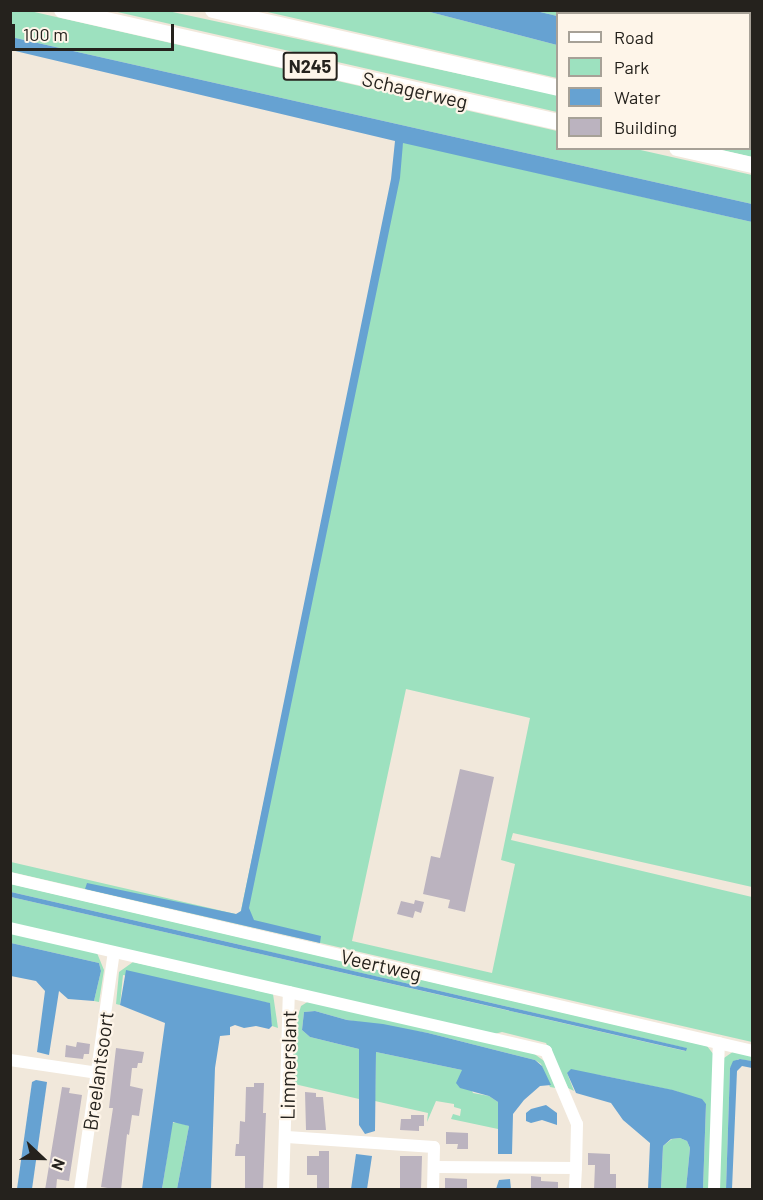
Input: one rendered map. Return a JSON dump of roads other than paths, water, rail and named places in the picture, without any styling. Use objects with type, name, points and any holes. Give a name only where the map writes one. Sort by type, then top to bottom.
[{"type":"main road","name":"Schagerweg","points":[[62,10],[556,122]]},
{"type":"main road","name":"Schagerweg","points":[[213,10],[556,88]]},
{"type":"main road","points":[[687,150],[753,165]]},
{"type":"street","name":"Veertweg","points":[[10,878],[753,1051]]},
{"type":"street","points":[[10,928],[546,1051],[577,1124],[575,1190]]},
{"type":"street","name":"Breelantsoort","points":[[80,1190],[114,952]]},
{"type":"street","name":"Limmerslant","points":[[284,1190],[289,992]]},
{"type":"street","points":[[714,1190],[719,1043]]},
{"type":"street","points":[[10,1060],[98,1073]]},
{"type":"street","name":"Limmerslant","points":[[286,1137],[434,1147],[434,1167]]},
{"type":"street","points":[[434,1190],[434,1167],[576,1168]]},
{"type":"water","points":[[426,11],[536,11],[556,16],[556,45]]},
{"type":"water","points":[[11,37],[752,204],[752,222],[403,143],[400,178],[249,908],[254,920],[321,936],[320,943],[85,889],[87,883],[236,914],[241,911],[391,179],[395,141],[11,50]]},
{"type":"water","points":[[11,892],[687,1048],[686,1051],[11,897]]},
{"type":"water","points":[[11,943],[99,963],[101,971],[94,1001],[68,999],[59,991],[49,1055],[37,1052],[45,991],[36,981],[11,976]]},
{"type":"water","points":[[126,970],[270,1003],[272,1026],[269,1029],[256,1026],[244,1028],[235,1025],[230,1027],[230,1035],[220,1036],[215,1068],[211,1189],[177,1189],[189,1126],[173,1122],[162,1189],[142,1189],[165,1023],[120,1005]]},
{"type":"water","points":[[315,1011],[347,1020],[428,1033],[535,1060],[542,1066],[551,1085],[540,1086],[513,1114],[512,1154],[498,1154],[498,1102],[489,1096],[460,1088],[456,1083],[462,1070],[376,1052],[375,1131],[365,1134],[359,1125],[359,1049],[310,1037],[302,1030],[304,1012]]},
{"type":"water","points":[[740,1059],[752,1061],[752,1068],[742,1066],[737,1071],[732,1189],[726,1189],[730,1068],[733,1061]]},
{"type":"water","points":[[571,1069],[673,1090],[702,1099],[706,1104],[703,1189],[686,1189],[690,1148],[687,1141],[680,1138],[671,1139],[663,1146],[661,1189],[648,1189],[650,1143],[623,1120],[611,1103],[576,1093],[567,1073]]},
{"type":"water","points":[[36,1080],[47,1082],[32,1189],[17,1189],[32,1082]]},
{"type":"water","points":[[546,1105],[557,1113],[557,1125],[542,1120],[531,1123],[526,1121],[526,1113],[531,1109]]},
{"type":"water","points":[[356,1154],[372,1156],[367,1189],[351,1189]]},
{"type":"water","points":[[510,1179],[511,1189],[496,1189],[499,1180]]}]
